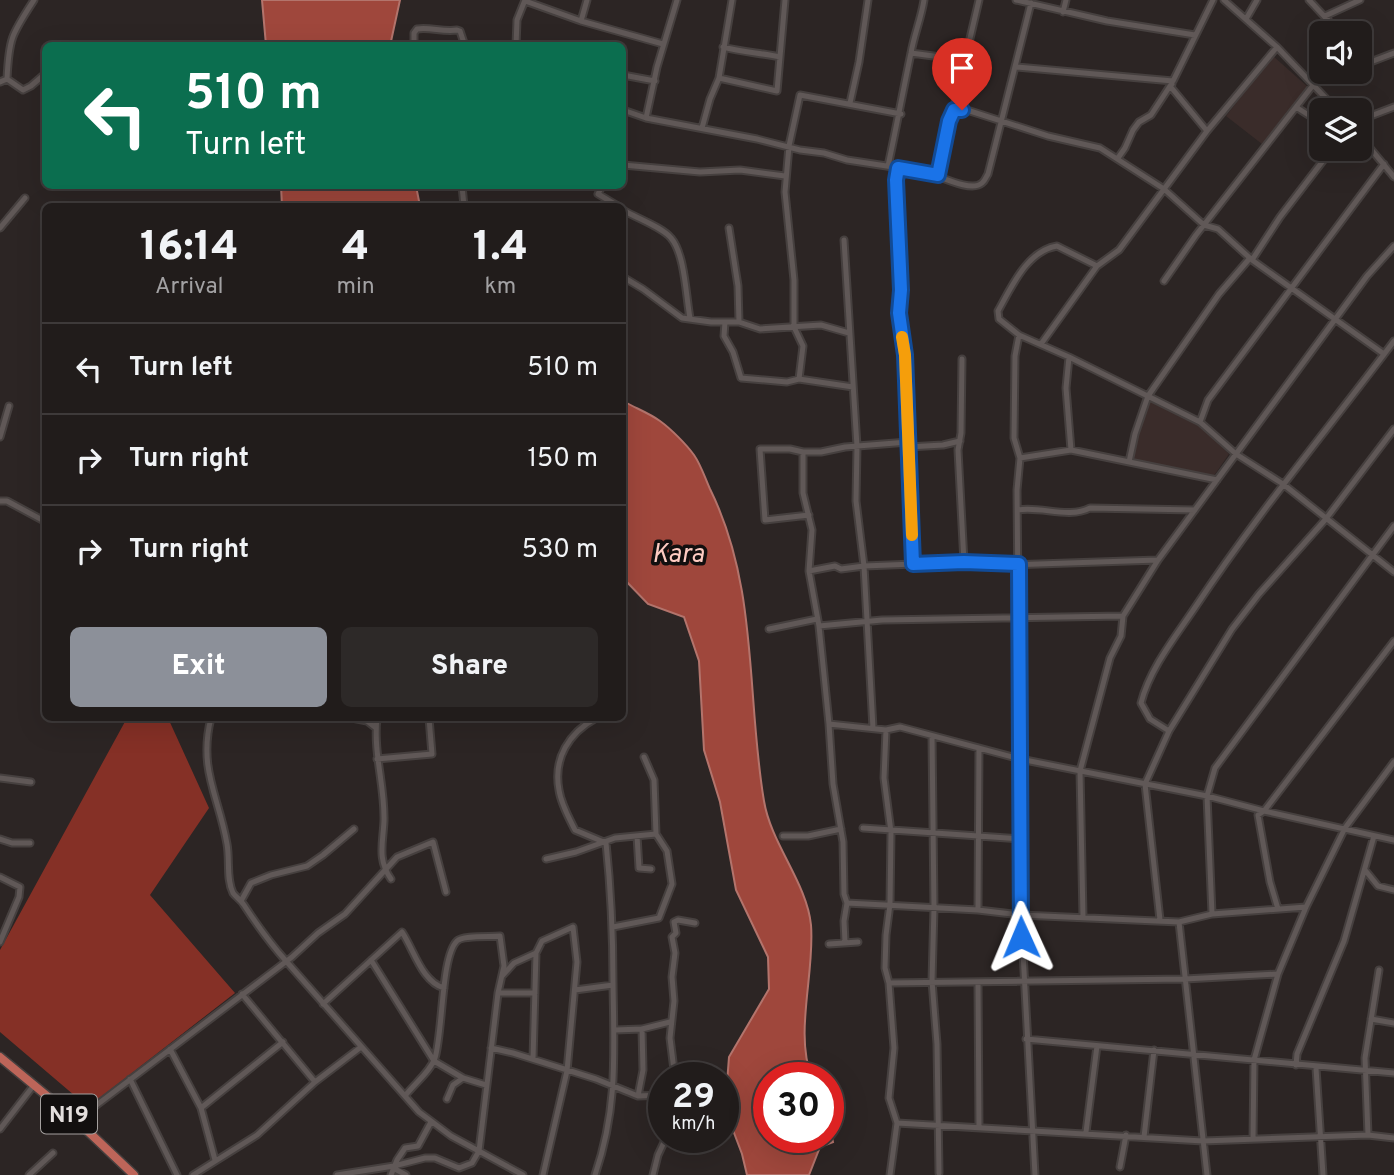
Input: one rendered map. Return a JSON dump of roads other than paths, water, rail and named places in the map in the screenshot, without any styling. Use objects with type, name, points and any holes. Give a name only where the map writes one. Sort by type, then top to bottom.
[{"type":"main road","name":"N19","points":[[0,1057],[83,1126],[134,1175]]},
{"type":"street","points":[[7,79],[7,58],[13,32],[34,0]]},
{"type":"street","points":[[581,21],[587,0]]},
{"type":"street","points":[[646,118],[663,44],[677,0]]},
{"type":"street","points":[[702,128],[719,78],[732,0]]},
{"type":"street","points":[[719,78],[777,91],[785,0]]},
{"type":"street","points":[[850,103],[868,0]]},
{"type":"street","points":[[888,166],[924,0]]},
{"type":"street","points":[[938,175],[979,0]]},
{"type":"street","points":[[1016,0],[1063,12],[1195,35]]},
{"type":"street","points":[[1063,12],[1066,0]]},
{"type":"street","points":[[1118,158],[1132,130],[1151,115],[1172,84],[1213,0]]},
{"type":"street","points":[[1224,0],[1309,79]]},
{"type":"street","points":[[1246,19],[1256,0]]},
{"type":"street","points":[[1310,0],[1329,21]]},
{"type":"street","points":[[1325,16],[1360,0]]},
{"type":"street","points":[[516,42],[517,20],[525,1],[581,21],[663,44]]},
{"type":"street","points":[[626,111],[646,118],[824,153],[847,160],[938,175],[948,181],[982,184],[988,174],[1017,67],[1031,3]]},
{"type":"street","points":[[414,42],[414,33],[417,29],[424,28],[460,31],[464,42]]},
{"type":"street","points":[[723,47],[780,57]]},
{"type":"street","points":[[1041,344],[1097,266],[1119,250],[1207,131],[1277,47]]},
{"type":"street","points":[[911,53],[963,60]]},
{"type":"street","points":[[1372,61],[1394,53]]},
{"type":"street","points":[[1017,67],[1172,84],[1207,131]]},
{"type":"street","points":[[7,79],[23,90],[42,76]]},
{"type":"street","points":[[626,76],[655,81]]},
{"type":"street","points":[[0,82],[7,79]]},
{"type":"street","points":[[1164,281],[1204,225],[1314,84],[1326,98]]},
{"type":"street","points":[[799,379],[803,346],[794,327],[794,280],[785,176],[800,95],[901,114]]},
{"type":"street","points":[[1296,107],[1309,115]]},
{"type":"street","points":[[1372,115],[1394,107]]},
{"type":"street","points":[[954,110],[970,111],[1048,136],[1100,148],[1118,158],[1164,189],[1204,225],[1217,229],[1251,259],[1384,354]]},
{"type":"street","points":[[1372,150],[1394,177]]},
{"type":"street","points":[[1129,462],[1148,396],[1219,294],[1251,259],[1323,161]]},
{"type":"street","points":[[1200,422],[1208,400],[1384,164]]},
{"type":"street","points":[[626,165],[700,172],[740,170],[785,176]]},
{"type":"street","points":[[898,168],[896,198],[901,290],[899,313],[905,355],[913,564]]},
{"type":"street","points":[[600,189],[598,194],[613,203]]},
{"type":"street","points":[[0,228],[25,198]]},
{"type":"street","points":[[626,212],[668,235],[675,244],[685,276],[690,318]]},
{"type":"street","points":[[729,228],[738,286],[739,322]]},
{"type":"street","points":[[844,240],[857,446],[856,501],[864,566],[873,728]]},
{"type":"street","points":[[1097,266],[1057,246],[1041,251],[1031,259],[998,310],[999,319],[1019,335],[1200,422],[1236,454],[1283,484],[1325,520],[1394,572]]},
{"type":"street","points":[[1083,917],[1080,771],[1110,658],[1121,636],[1123,616],[1158,560],[1367,276],[1394,246]]},
{"type":"street","points":[[626,279],[676,316],[739,322],[760,329],[821,325],[849,333]]},
{"type":"street","points":[[726,322],[724,337],[733,352],[741,378],[776,382],[799,379],[853,387]]},
{"type":"street","points":[[1019,335],[1015,356],[1014,438],[1020,458],[1018,510],[1021,915],[1035,1175]]},
{"type":"street","points":[[1169,731],[1150,719],[1141,703],[1143,693],[1160,661],[1190,614],[1283,484],[1394,341]]},
{"type":"street","points":[[1069,357],[1066,388],[1071,450]]},
{"type":"street","points":[[962,359],[958,450],[964,562]]},
{"type":"street","points":[[0,437],[9,406]]},
{"type":"street","points":[[1160,920],[1145,784],[1169,731],[1233,629],[1259,594],[1325,520],[1394,429]]},
{"type":"street","points":[[809,515],[765,520],[760,449],[803,452],[857,446],[943,445],[960,440]]},
{"type":"street","points":[[1020,458],[1071,450],[1217,480]]},
{"type":"street","points":[[803,452],[803,493],[813,542],[810,571],[829,724],[833,784],[841,829],[847,903],[844,920],[845,942]]},
{"type":"street","points":[[0,501],[7,501],[42,520]]},
{"type":"street","points":[[1018,510],[1032,508],[1070,514],[1090,508],[1195,510]]},
{"type":"street","points":[[1212,914],[1207,796],[1215,768],[1394,526]]},
{"type":"street","points":[[810,571],[835,566],[841,569],[964,562],[1019,564],[1158,560]]},
{"type":"street","points":[[769,629],[867,621],[1123,616]]},
{"type":"street","points":[[1278,909],[1258,815],[1264,811],[1394,641]]},
{"type":"street","points":[[210,721],[205,740],[208,771],[228,846],[230,881],[234,894],[265,937],[431,1122],[523,1175]]},
{"type":"street","points":[[367,721],[376,728]]},
{"type":"street","points":[[377,721],[377,759],[384,821],[380,844],[385,871],[391,879]]},
{"type":"street","points":[[377,759],[432,754],[429,721]]},
{"type":"street","points":[[592,721],[575,733],[561,752],[558,785],[575,831],[606,843]]},
{"type":"street","points":[[829,724],[886,730],[900,727],[1020,760],[1207,796],[1394,840]]},
{"type":"street","points":[[886,730],[884,778],[891,832],[890,904],[885,968],[889,983],[894,1048],[889,1098],[897,1123],[890,1175]]},
{"type":"street","points":[[932,736],[932,981],[937,1044],[939,1173]]},
{"type":"street","points":[[978,910],[979,748]]},
{"type":"street","points":[[613,927],[659,918],[672,884],[667,851],[656,834],[654,780],[644,757]]},
{"type":"street","points":[[1253,1139],[1254,1060],[1278,974],[1306,907],[1345,828],[1394,762]]},
{"type":"street","points":[[0,778],[31,782]]},
{"type":"street","points":[[863,828],[1021,839]]},
{"type":"street","points":[[241,901],[251,883],[307,866],[354,829]]},
{"type":"street","points":[[783,836],[808,836],[841,829]]},
{"type":"street","points":[[547,859],[606,843],[615,838],[656,834]]},
{"type":"street","points":[[637,836],[639,868],[651,869]]},
{"type":"street","points":[[1296,1065],[1297,1054],[1344,941],[1374,836]]},
{"type":"street","points":[[0,839],[12,843],[30,843]]},
{"type":"street","points":[[71,1116],[90,1110],[286,961],[345,914],[397,857],[433,842],[446,892]]},
{"type":"street","points":[[595,1175],[608,1130],[615,1030],[613,927],[606,843]]},
{"type":"street","points":[[1365,870],[1378,886],[1394,890]]},
{"type":"street","points":[[0,877],[20,887],[19,897],[0,942]]},
{"type":"street","points":[[847,903],[1179,922],[1212,914],[1306,907]]},
{"type":"street","points":[[674,1062],[670,1022],[674,1001],[674,922],[678,920],[695,923]]},
{"type":"street","points":[[1179,922],[1207,1175]]},
{"type":"street","points":[[533,1059],[536,953],[542,942],[573,927],[577,962],[567,1071],[543,1175]]},
{"type":"street","points":[[323,1004],[402,932],[427,977],[436,986],[444,988]]},
{"type":"street","points":[[337,1175],[393,1170],[425,1158],[435,1158],[458,1168],[472,1163],[479,1151],[498,993],[504,966],[500,936],[462,937],[456,941],[451,951],[444,988],[440,1034],[434,1061],[405,1096]]},
{"type":"street","points":[[829,944],[858,942]]},
{"type":"street","points":[[502,976],[514,963],[536,953]]},
{"type":"street","points":[[371,960],[434,1061],[463,1078],[486,1085]]},
{"type":"street","points":[[1368,1135],[1364,1058],[1378,970]]},
{"type":"street","points":[[889,983],[1185,979],[1278,974]]},
{"type":"street","points":[[978,983],[979,1128]]},
{"type":"street","points":[[575,990],[613,985]]},
{"type":"street","points":[[498,993],[535,993]]},
{"type":"street","points":[[242,994],[315,1082]]},
{"type":"street","points":[[1371,1019],[1394,1023]]},
{"type":"street","points":[[615,1030],[642,1029],[670,1022]]},
{"type":"street","points":[[638,1096],[643,1070],[642,1029]]},
{"type":"street","points":[[1026,1040],[1394,1073]]},
{"type":"street","points":[[201,1108],[283,1042]]},
{"type":"street","points":[[1086,1132],[1097,1046]]},
{"type":"street","points":[[193,1175],[257,1135],[315,1082],[361,1047]]},
{"type":"street","points":[[491,1048],[613,1085],[638,1096],[648,1096]]},
{"type":"street","points":[[170,1049],[201,1108],[215,1160]]},
{"type":"street","points":[[1144,1137],[1154,1050]]},
{"type":"street","points":[[1316,1068],[1323,1175]]},
{"type":"street","points":[[447,1099],[453,1084],[463,1078]]},
{"type":"street","points":[[130,1079],[177,1175]]},
{"type":"street","points":[[0,1129],[34,1085]]},
{"type":"street","points":[[83,1126],[90,1110]]},
{"type":"street","points":[[393,1170],[405,1148],[418,1146],[431,1122]]},
{"type":"street","points":[[897,1123],[1086,1132],[1203,1141],[1368,1135],[1394,1138]]},
{"type":"street","points":[[1121,1167],[1126,1135]]},
{"type":"street","points":[[29,1175],[53,1153]]},
{"type":"street","points":[[653,1175],[659,1153]]},
{"type":"street","points":[[393,1170],[407,1175]]},
{"type":"water","points":[[262,0],[400,0],[391,42],[266,42]]},
{"type":"water","points":[[281,189],[417,189],[419,203],[282,203]]},
{"type":"water","name":"Kara","points":[[626,402],[660,421],[694,455],[726,526],[737,565],[749,642],[764,801],[774,833],[803,894],[811,925],[805,1023],[807,1062],[753,1062],[753,1153],[818,1153],[809,1175],[747,1175],[739,1146],[739,1062],[729,1062],[729,1057],[769,989],[768,957],[736,890],[720,802],[704,750],[699,661],[684,617],[648,604],[626,581]]}]
